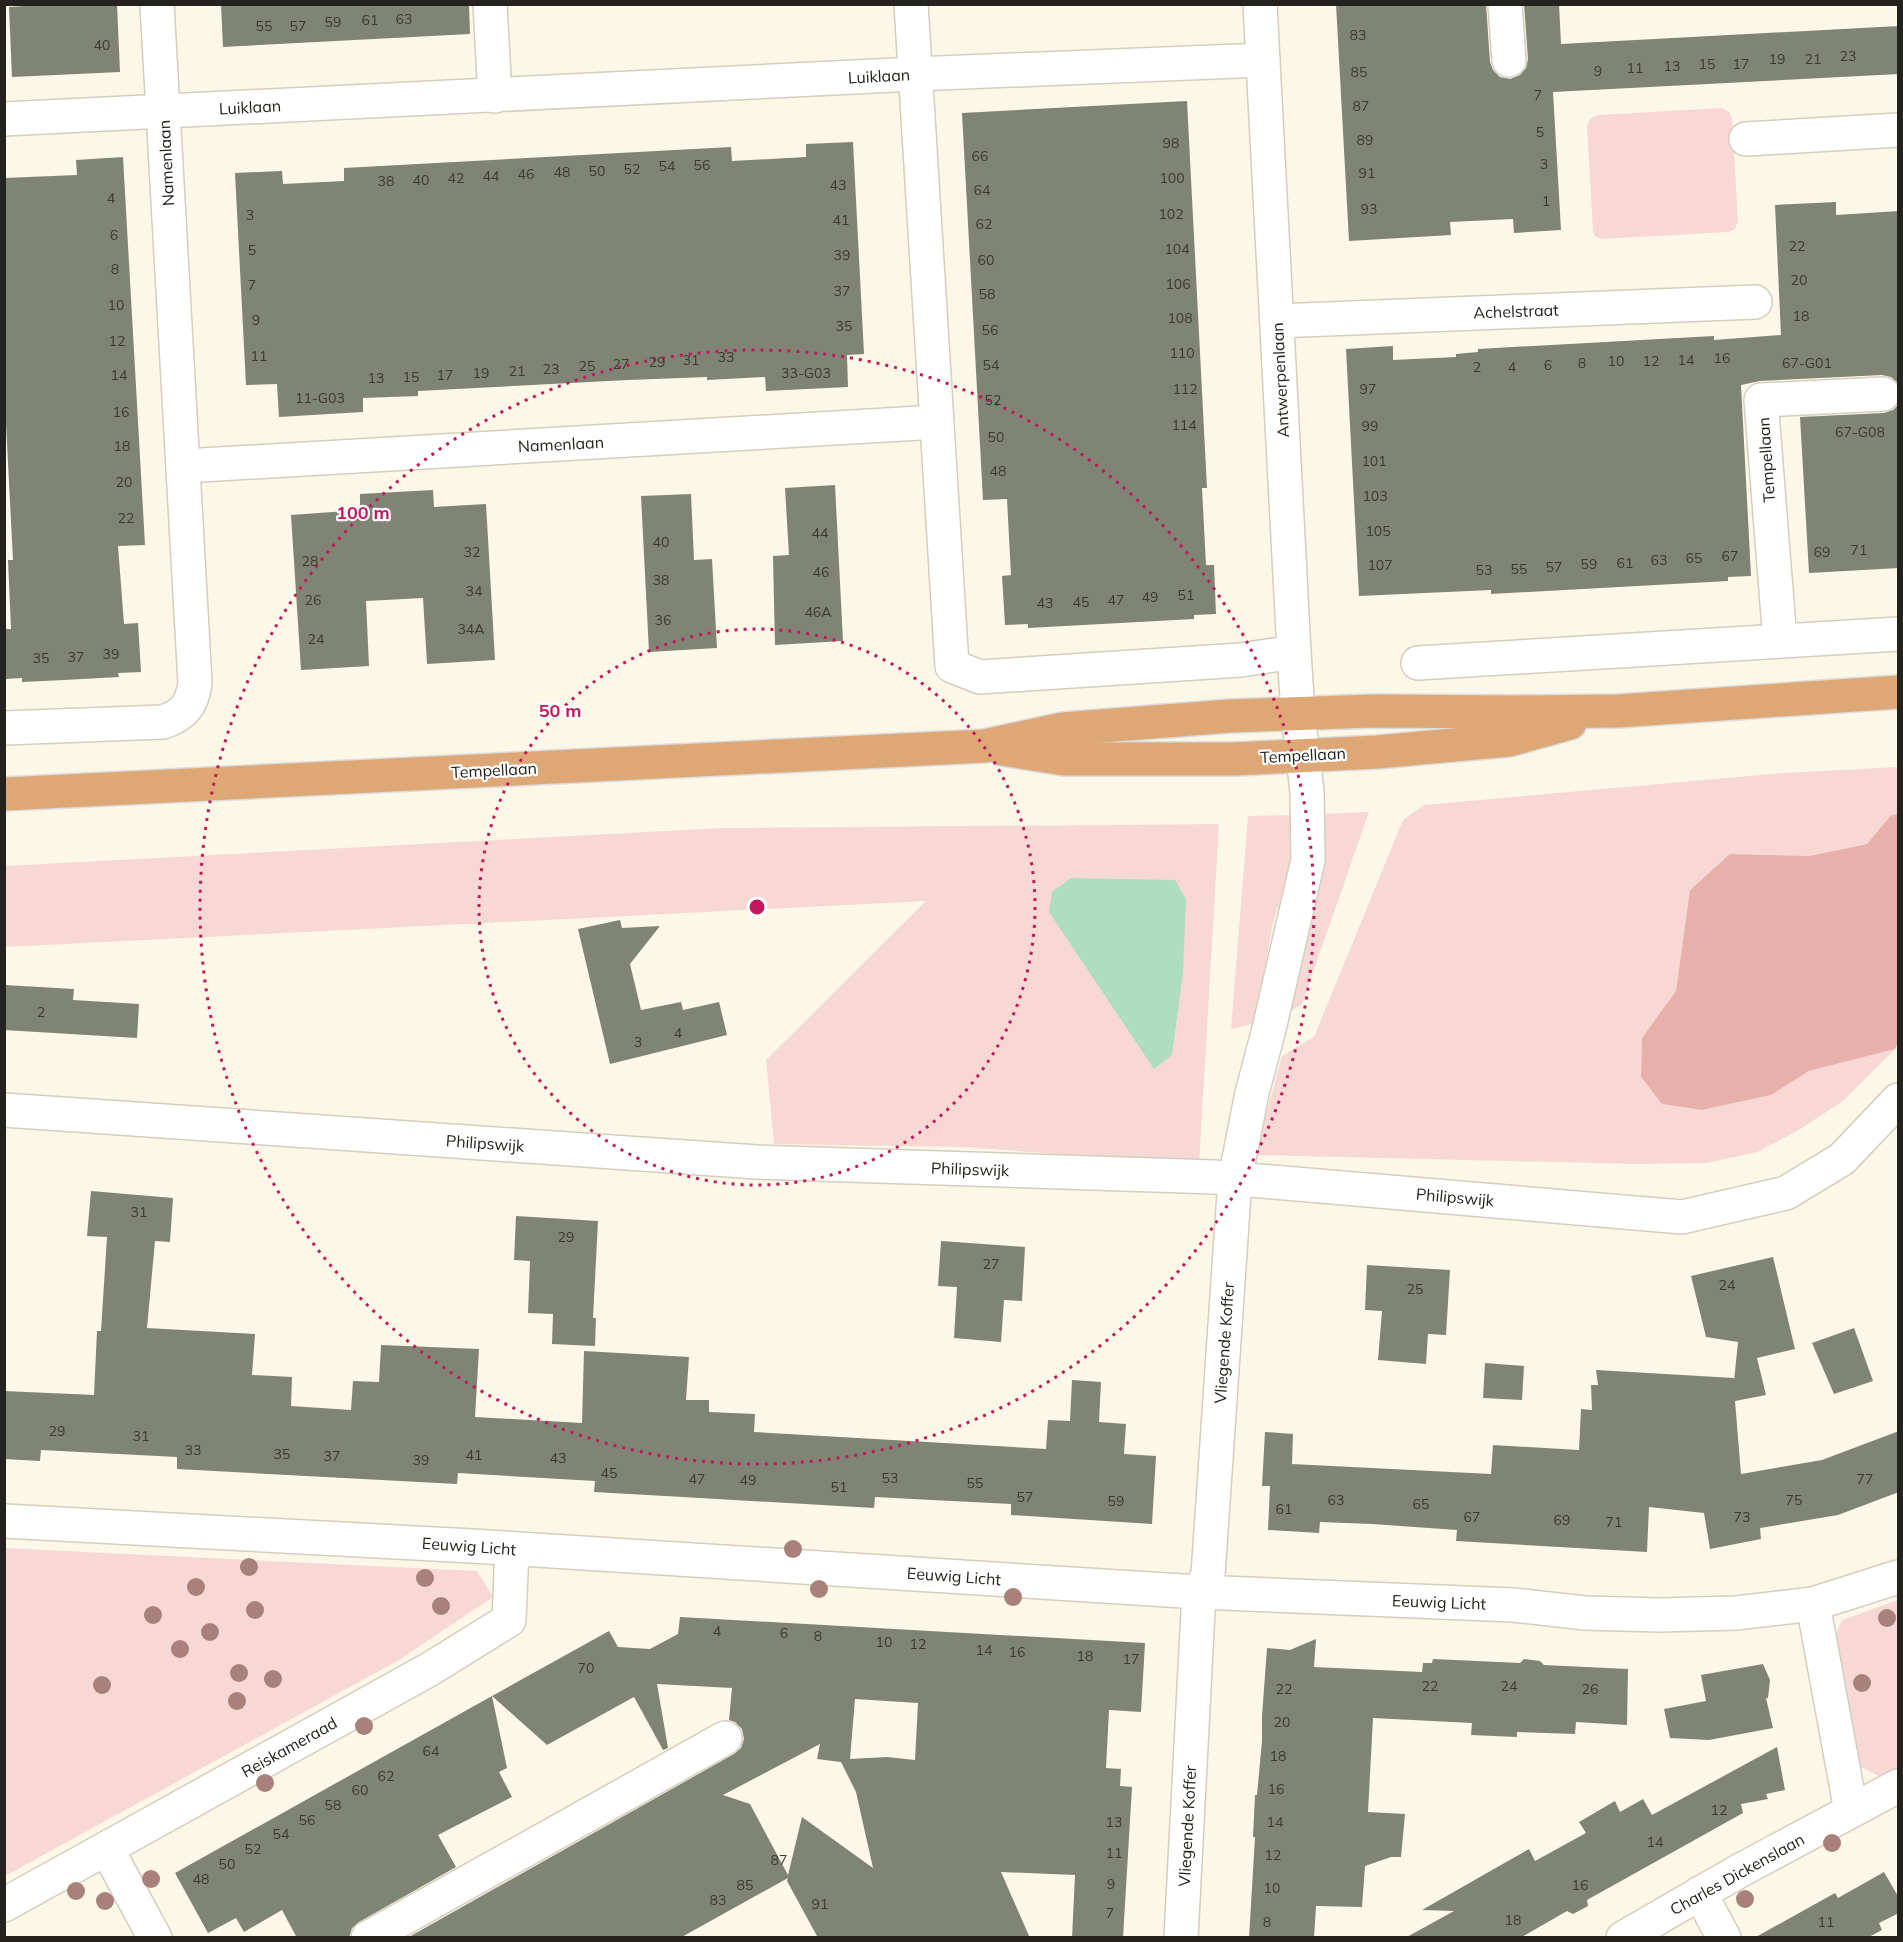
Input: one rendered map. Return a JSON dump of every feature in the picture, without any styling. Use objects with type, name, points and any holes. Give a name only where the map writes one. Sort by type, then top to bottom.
[{"type":"main road","name":"Tempellaan","points":[[4,794],[984,746],[1063,729],[1230,716],[1380,711],[1618,711],[1899,692]]},
{"type":"main road","name":"Tempellaan","points":[[984,746],[1064,759],[1233,759],[1377,752],[1509,740],[1618,711]]},
{"type":"street","name":"Namenlaan","points":[[4,728],[163,722],[176,718],[186,709],[193,696],[195,683],[184,466],[157,4]]},
{"type":"street","points":[[490,4],[495,96]]},
{"type":"street","points":[[911,4],[952,666],[981,677],[1241,660],[1294,652]]},
{"type":"street","name":"Antwerpenlaan","points":[[1260,4],[1294,652],[1303,754]]},
{"type":"street","points":[[1506,4],[1509,60]]},
{"type":"street","name":"Luiklaan","points":[[4,119],[915,74],[1263,60]]},
{"type":"street","points":[[1746,139],[1899,130]]},
{"type":"street","name":"Achelstraat","points":[[1277,321],[1755,302]]},
{"type":"street","name":"Tempellaan","points":[[1780,641],[1761,400],[1883,394]]},
{"type":"street","name":"Namenlaan","points":[[184,466],[937,422]]},
{"type":"street","points":[[1418,663],[1899,634]]},
{"type":"street","name":"Vliegende Koffer","points":[[1181,1938],[1199,1592],[1208,1575],[1235,1179],[1252,1093],[1308,860],[1303,754]]},
{"type":"street","name":"Philipswijk","points":[[4,1110],[757,1162],[1235,1179],[1682,1216],[1786,1192],[1842,1159],[1899,1100]]},
{"type":"street","name":"Eeuwig Licht","points":[[4,1521],[512,1549],[1199,1592],[1513,1605],[1586,1613],[1660,1615],[1736,1613],[1813,1604],[1899,1577]]},
{"type":"street","name":"Reiskameraad","points":[[4,1905],[107,1850],[430,1669],[509,1620],[512,1549]]},
{"type":"street","points":[[1813,1604],[1851,1811]]},
{"type":"street","points":[[368,1938],[725,1738]]},
{"type":"street","name":"Charles Dickenslaan","points":[[1623,1938],[1700,1893],[1899,1786]]},
{"type":"street","points":[[107,1850],[155,1938]]},
{"type":"street","points":[[1700,1893],[1724,1938]]},
{"type":"shaded area","points":[[1722,108],[1729,112],[1732,118],[1738,221],[1735,229],[1728,232],[1602,239],[1595,236],[1587,126],[1590,119],[1598,115]]},
{"type":"shaded area","points":[[1898,767],[1898,814],[1891,815],[1867,844],[1809,856],[1731,854],[1690,890],[1676,991],[1642,1038],[1641,1077],[1662,1104],[1702,1110],[1771,1095],[1809,1071],[1895,1049],[1843,1101],[1799,1130],[1757,1152],[1707,1163],[1636,1164],[1255,1155],[1282,1056],[1314,1037],[1403,820],[1424,805],[1783,773]]},
{"type":"shaded area","points":[[1369,812],[1302,1004],[1288,1013],[1307,945],[1321,866],[1323,814]]},
{"type":"shaded area","points":[[1898,814],[1898,1043],[1895,1049],[1809,1071],[1771,1095],[1702,1110],[1662,1104],[1641,1077],[1642,1038],[1676,991],[1690,890],[1730,854],[1809,856],[1867,844],[1891,815]]},
{"type":"shaded area","points":[[1292,815],[1295,852],[1273,923],[1264,972],[1268,997],[1260,1022],[1231,1029],[1248,816]]},
{"type":"shaded area","points":[[1219,824],[1199,1164],[961,1147],[774,1144],[766,1060],[926,901],[5,947],[5,866],[722,828]]},
{"type":"shaded area","points":[[1071,878],[1175,880],[1186,899],[1183,973],[1172,1055],[1154,1069],[1049,912],[1052,892]]},
{"type":"shaded area","points":[[5,1548],[477,1571],[493,1597],[399,1660],[5,1876]]},
{"type":"shaded area","points":[[1898,1600],[1898,1774],[1887,1780],[1855,1764],[1833,1642],[1842,1620]]},
{"type":"building","points":[[117,4],[120,72],[12,77],[9,7]]},
{"type":"building","points":[[221,4],[469,4],[470,34],[223,47]]},
{"type":"building","points":[[1336,4],[1486,4],[1490,62],[1493,70],[1500,77],[1510,79],[1520,75],[1526,68],[1528,59],[1524,4],[1559,4],[1561,44],[1899,26],[1899,74],[1553,92],[1561,230],[1514,233],[1513,219],[1450,222],[1451,235],[1349,241]]},
{"type":"building","points":[[1187,101],[1207,488],[1202,488],[1206,565],[1214,565],[1216,614],[1194,615],[1194,619],[1028,628],[1028,624],[1005,625],[1002,576],[1011,575],[1007,499],[983,500],[962,113]]},
{"type":"building","points":[[853,142],[864,354],[847,355],[848,387],[766,391],[765,377],[707,380],[707,377],[418,391],[418,396],[363,398],[363,412],[279,417],[277,384],[246,385],[235,173],[282,171],[283,184],[344,181],[344,168],[731,147],[732,161],[806,157],[806,144]]},
{"type":"building","points":[[123,157],[145,545],[118,546],[124,624],[138,623],[141,672],[118,673],[119,677],[64,680],[22,682],[22,678],[4,679],[4,629],[11,629],[8,560],[13,560],[4,385],[4,178],[77,175],[76,160]]},
{"type":"building","points":[[1836,202],[1836,215],[1899,211],[1899,384],[1891,377],[1882,375],[1760,381],[1741,385],[1751,576],[1728,577],[1728,581],[1491,594],[1491,590],[1359,596],[1346,349],[1393,346],[1393,360],[1456,357],[1456,354],[1478,352],[1478,349],[1714,336],[1714,340],[1781,335],[1775,205]]},
{"type":"building","points":[[1899,404],[1899,568],[1809,573],[1800,417],[1884,413],[1893,410]]},
{"type":"building","points":[[835,485],[843,641],[775,645],[773,556],[789,555],[785,488]]},
{"type":"building","points":[[433,490],[434,507],[486,504],[495,660],[427,664],[423,598],[366,601],[369,666],[301,670],[291,515],[360,510],[360,494]]},
{"type":"building","points":[[691,494],[694,560],[712,559],[717,648],[649,652],[641,496]]},
{"type":"building","points":[[620,920],[622,928],[660,926],[630,964],[641,1010],[681,1002],[683,1010],[719,1002],[727,1035],[610,1064],[578,929]]},
{"type":"building","points":[[4,985],[74,989],[73,1000],[139,1004],[137,1038],[4,1030]]},
{"type":"building","points":[[91,1191],[173,1198],[170,1242],[155,1241],[147,1328],[255,1334],[252,1375],[292,1377],[291,1406],[351,1410],[353,1381],[379,1382],[381,1345],[479,1349],[475,1417],[582,1423],[584,1351],[689,1357],[686,1400],[709,1400],[709,1412],[755,1414],[754,1432],[1046,1449],[1048,1420],[1070,1421],[1072,1380],[1101,1382],[1099,1422],[1126,1424],[1124,1454],[1156,1456],[1152,1524],[1011,1515],[1011,1504],[875,1497],[874,1508],[594,1492],[595,1481],[458,1473],[457,1484],[177,1469],[177,1457],[41,1450],[40,1461],[4,1459],[4,1391],[94,1395],[97,1331],[101,1331],[107,1237],[87,1236]]},
{"type":"building","points":[[516,1216],[598,1221],[593,1318],[596,1318],[595,1346],[552,1344],[553,1314],[528,1313],[530,1261],[514,1260]]},
{"type":"building","points":[[941,1241],[1025,1247],[1022,1301],[1004,1300],[1001,1342],[954,1338],[957,1287],[938,1286]]},
{"type":"building","points":[[1773,1257],[1795,1349],[1757,1358],[1766,1395],[1735,1401],[1741,1474],[1822,1460],[1899,1431],[1899,1492],[1838,1515],[1760,1528],[1761,1539],[1710,1549],[1704,1513],[1649,1507],[1647,1552],[1456,1541],[1457,1530],[1372,1524],[1320,1522],[1319,1533],[1268,1530],[1270,1486],[1262,1486],[1265,1432],[1293,1434],[1292,1464],[1491,1474],[1493,1445],[1579,1450],[1581,1409],[1592,1410],[1591,1385],[1598,1385],[1596,1370],[1734,1378],[1734,1381],[1738,1342],[1706,1337],[1691,1276]]},
{"type":"building","points":[[1367,1265],[1450,1270],[1446,1335],[1428,1334],[1426,1364],[1378,1360],[1382,1311],[1365,1310]]},
{"type":"building","points":[[1854,1328],[1873,1381],[1834,1394],[1812,1343]]},
{"type":"building","points":[[1485,1363],[1524,1366],[1522,1400],[1483,1398]]},
{"type":"building","points":[[680,1617],[1145,1643],[1141,1712],[1109,1710],[1106,1768],[1121,1769],[1120,1786],[1132,1787],[1123,1938],[1072,1938],[1075,1875],[1001,1872],[1030,1938],[818,1938],[787,1881],[788,1878],[680,1938],[407,1938],[741,1748],[744,1739],[742,1729],[729,1720],[732,1688],[657,1684],[668,1748],[663,1750],[634,1697],[547,1745],[492,1696],[609,1631],[618,1647],[650,1649],[678,1634]],"holes":[[[855,1699],[918,1703],[915,1760],[887,1757],[850,1759]],[[820,1744],[817,1759],[841,1762],[856,1792],[873,1868],[802,1817],[788,1875],[750,1804],[723,1795]]]},
{"type":"building","points":[[1316,1639],[1314,1667],[1422,1672],[1423,1663],[1432,1663],[1433,1659],[1520,1663],[1524,1659],[1540,1661],[1544,1665],[1628,1669],[1627,1725],[1576,1722],[1575,1734],[1517,1732],[1517,1737],[1471,1735],[1472,1723],[1373,1718],[1368,1812],[1405,1814],[1401,1857],[1391,1857],[1365,1866],[1362,1907],[1316,1906],[1314,1938],[1249,1938],[1255,1795],[1257,1795],[1262,1741],[1267,1648],[1290,1650]]},
{"type":"building","points":[[1763,1664],[1770,1680],[1768,1698],[1766,1698],[1773,1728],[1709,1740],[1670,1738],[1664,1709],[1706,1701],[1701,1675]]},
{"type":"building","points":[[492,1696],[507,1768],[499,1772],[512,1797],[438,1835],[456,1867],[359,1922],[352,1928],[349,1938],[297,1938],[282,1910],[244,1932],[236,1918],[208,1933],[175,1873]]},
{"type":"building","points":[[1777,1747],[1785,1790],[1766,1794],[1768,1799],[1741,1804],[1743,1813],[1587,1900],[1588,1906],[1573,1914],[1567,1911],[1520,1938],[1405,1938],[1454,1911],[1422,1910],[1529,1849],[1535,1861],[1586,1833],[1579,1822],[1615,1801],[1620,1812],[1643,1799],[1652,1815]]},
{"type":"building","points":[[1884,1872],[1899,1898],[1899,1913],[1879,1923],[1882,1930],[1867,1938],[1754,1938],[1835,1893],[1838,1898]]}]
